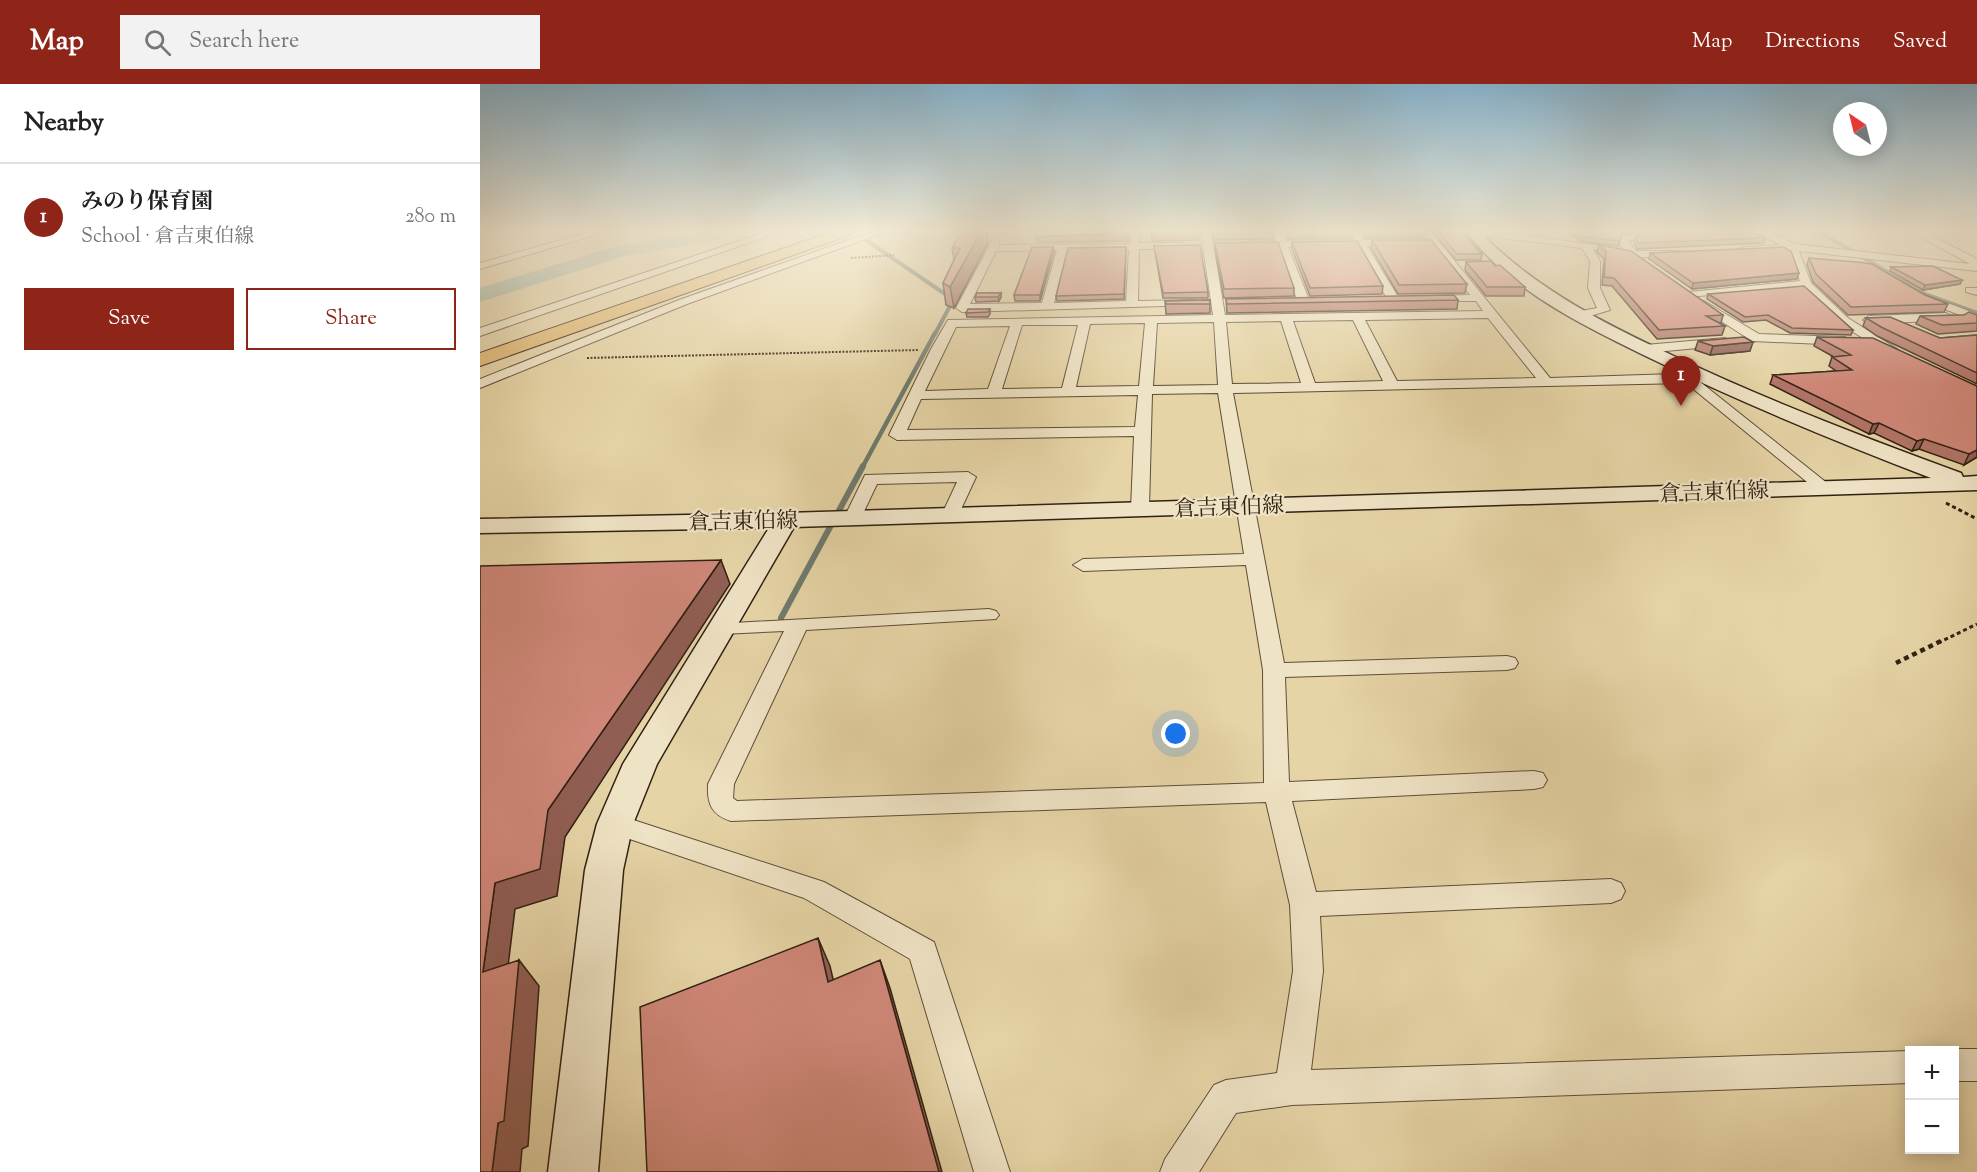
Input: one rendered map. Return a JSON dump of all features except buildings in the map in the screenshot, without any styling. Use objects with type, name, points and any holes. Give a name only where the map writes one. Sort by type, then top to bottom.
[{"type":"highway","points":[[480,354],[686,283]]},
{"type":"highway","points":[[480,360],[700,283]]},
{"type":"street","points":[[480,332],[625,283]]},
{"type":"street","points":[[480,384],[683,302],[737,283]]},
{"type":"street","points":[[975,283],[962,308],[1223,303]]},
{"type":"street","points":[[1047,306],[1054,283]]},
{"type":"street","points":[[1132,304],[1134,283]]},
{"type":"street","points":[[1219,283],[1223,303],[1220,319],[1225,390],[1274,670],[1277,792],[1305,905],[1308,971],[1292,1088]]},
{"type":"street","points":[[1297,283],[1304,302]]},
{"type":"street","points":[[1387,283],[1399,300],[1479,298]]},
{"type":"street","points":[[1469,283],[1547,383]]},
{"type":"street","points":[[1532,283],[1580,315],[1695,378],[1974,485]]},
{"type":"street","points":[[1580,315],[1604,310],[1594,288],[1594,283]]},
{"type":"street","points":[[1756,338],[1685,292],[1806,284],[1844,321],[1872,341],[1900,356]]},
{"type":"street","points":[[1907,289],[1977,318]]},
{"type":"street","points":[[1142,431],[897,435],[937,349],[952,323],[1493,314]]},
{"type":"street","points":[[1357,316],[1392,386]]},
{"type":"street","points":[[1844,321],[1957,316],[1977,323]]},
{"type":"street","points":[[1286,317],[1310,388]]},
{"type":"street","points":[[1140,509],[1142,431],[1151,319]]},
{"type":"street","points":[[1889,320],[1917,332]]},
{"type":"street","points":[[994,393],[1017,321]]},
{"type":"street","points":[[1068,391],[1085,321]]},
{"type":"street","points":[[1645,349],[1756,338],[1872,341]]},
{"type":"street","points":[[916,395],[1068,391],[1146,392],[1695,378],[1824,487]]},
{"type":"street","points":[[854,516],[871,478],[968,477],[951,513]]},
{"type":"street","name":"倉吉東伯線","points":[[490,526],[786,520],[854,516],[1824,487],[1974,485]]},
{"type":"street","points":[[573,1172],[604,870],[615,824],[640,764],[786,520]]},
{"type":"street","points":[[480,544],[490,526]]},
{"type":"street","points":[[1083,565],[1253,559]]},
{"type":"street","points":[[722,628],[989,615]]},
{"type":"street","points":[[798,625],[761,697],[721,784],[720,801],[731,811],[1277,792],[1534,780]]},
{"type":"street","points":[[1274,670],[1508,663]]},
{"type":"street","points":[[615,824],[814,890],[923,951],[992,1172]]},
{"type":"street","points":[[1305,905],[1611,891]]},
{"type":"street","points":[[1959,1065],[1977,1065]]},
{"type":"street","points":[[1178,1172],[1226,1097],[1292,1088],[1905,1067]]},
{"type":"path","points":[[542,358],[937,349]]},
{"type":"path","points":[[1896,663],[1977,624]]},
{"type":"waterway","points":[[480,295],[519,283]]},
{"type":"waterway","points":[[929,283],[948,296],[950,306],[935,334]]},
{"type":"waterway","points":[[1906,283],[1925,294],[1977,313]]},
{"type":"waterway","points":[[862,468],[935,333]]},
{"type":"waterway","points":[[781,618],[863,466]]},
{"type":"place","name":"みのり保育園","points":[[1681,406]]}]
